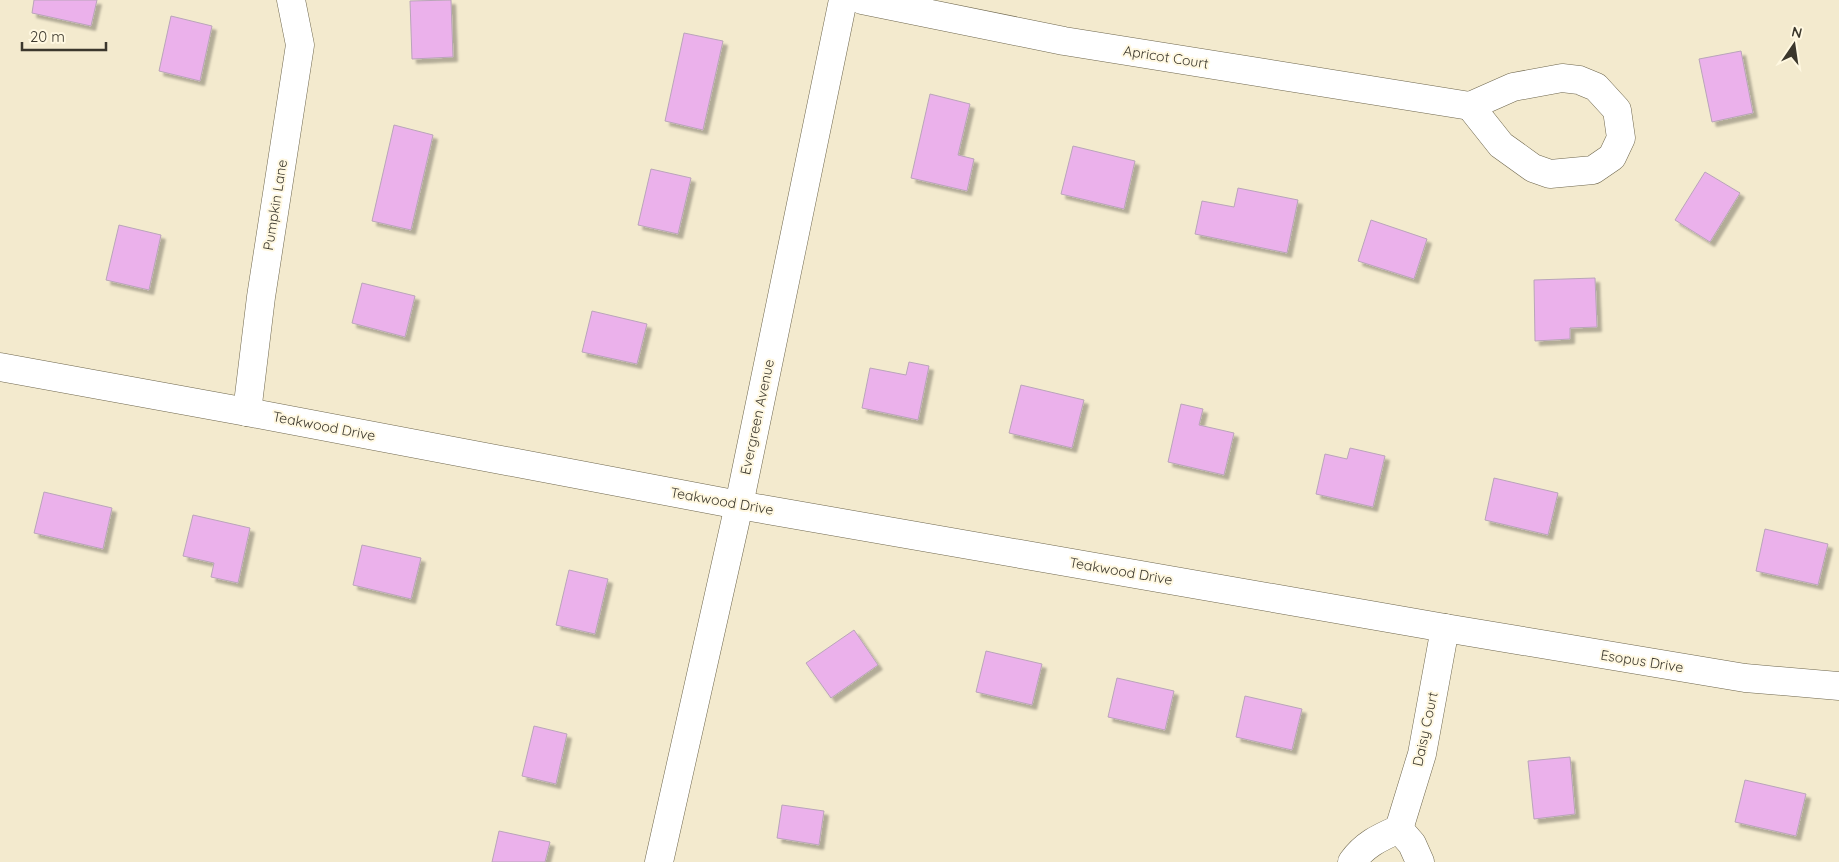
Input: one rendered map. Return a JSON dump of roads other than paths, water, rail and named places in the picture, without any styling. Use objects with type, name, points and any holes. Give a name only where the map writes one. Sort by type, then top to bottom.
[{"type":"street","name":"Pumpkin Lane","points":[[247,412],[261,297],[300,45],[291,0]]},
{"type":"street","name":"Evergreen Avenue","points":[[659,862],[739,505],[843,0]]},
{"type":"street","name":"Apricot Court","points":[[862,0],[1064,41],[1470,106]]},
{"type":"street","points":[[1562,78],[1579,80],[1596,87],[1617,110],[1621,138],[1612,157],[1593,170],[1550,174],[1532,168],[1501,145],[1470,106],[1513,87],[1562,78]]},
{"type":"street","name":"Teakwood Drive","points":[[0,367],[739,505],[1445,628]]},
{"type":"street","name":"Esopus Drive","points":[[1445,628],[1744,678],[1839,686]]},
{"type":"street","name":"Daisy Court","points":[[1399,829],[1422,754],[1445,628]]},
{"type":"street","points":[[1352,862],[1361,849],[1399,829],[1412,844],[1420,862]]}]
